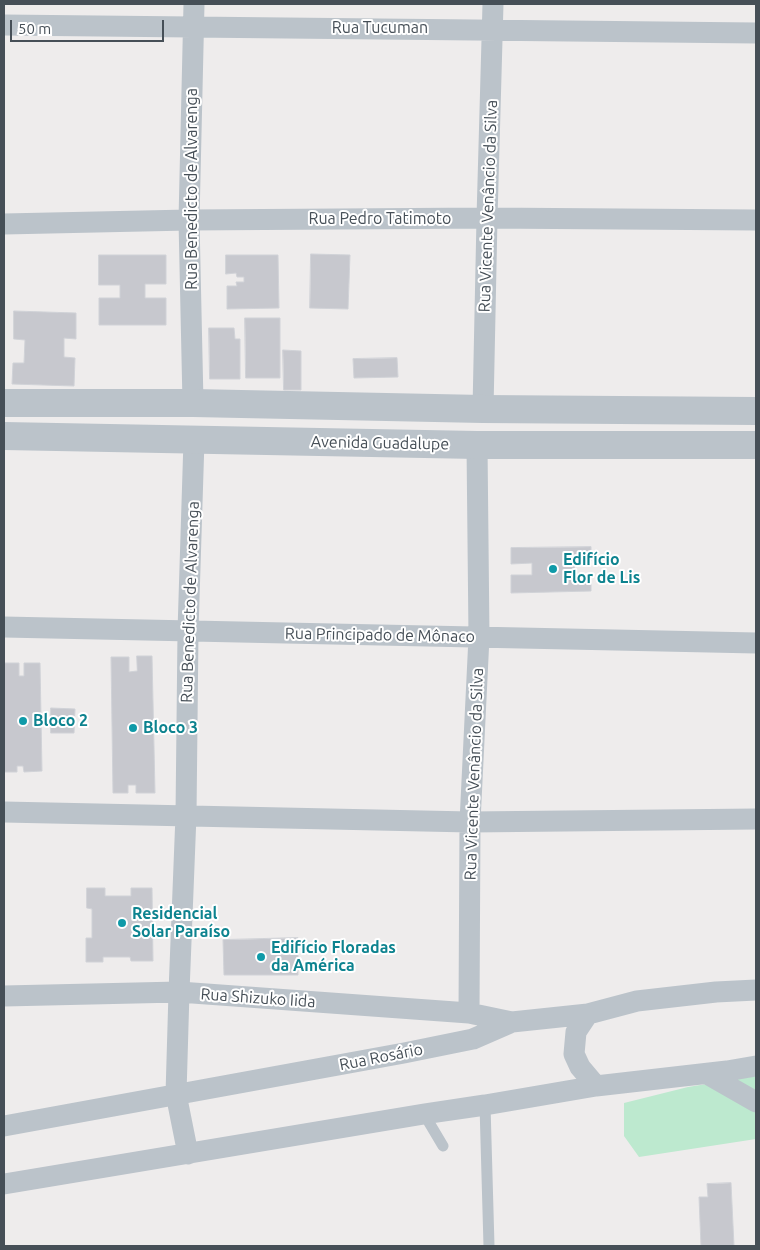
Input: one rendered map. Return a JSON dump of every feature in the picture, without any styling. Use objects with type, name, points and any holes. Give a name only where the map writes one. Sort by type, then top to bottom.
[{"type":"street","name":"Rua Benedicto de Alvarenga","points":[[193,403],[189,220],[194,4]]},
{"type":"street","name":"Rua Vicente Venâncio da Silva","points":[[483,409],[493,4]]},
{"type":"street","name":"Rua Tucuman","points":[[4,25],[756,33]]},
{"type":"street","name":"Rua Pedro Tatimoto","points":[[4,224],[189,220],[487,218],[756,220]]},
{"type":"street","points":[[4,403],[193,403],[483,409],[756,411]]},
{"type":"street","name":"Avenida Guadalupe","points":[[4,436],[477,445],[756,445]]},
{"type":"street","name":"Rua Benedicto de Alvarenga","points":[[188,1154],[176,1094],[178,992],[186,815],[188,631],[194,440]]},
{"type":"street","name":"Rua Vicente Venâncio da Silva","points":[[469,1013],[470,822],[479,637],[477,445]]},
{"type":"street","name":"Rua Principado de Mônaco","points":[[4,627],[756,643]]},
{"type":"street","points":[[4,812],[470,822],[756,819]]},
{"type":"street","name":"Rua Rosário","points":[[4,1126],[473,1039],[512,1022],[588,1014],[637,1001],[716,992],[756,990]]},
{"type":"street","name":"Rua Shizuko Iida","points":[[4,996],[178,992],[469,1013],[512,1022]]},
{"type":"street","points":[[588,1014],[576,1032],[574,1054],[580,1067],[596,1086]]},
{"type":"street","points":[[4,1184],[424,1114],[485,1106],[596,1086],[727,1072],[756,1066]]},
{"type":"street","points":[[707,1074],[756,1102]]},
{"type":"lane","points":[[485,1106],[489,1246]]},
{"type":"lane","points":[[424,1114],[443,1146]]},
{"type":"green space","points":[[756,1076],[756,1139],[639,1157],[624,1136],[624,1103],[688,1087]]},
{"type":"building","points":[[311,254],[350,255],[348,309],[310,308]]},
{"type":"building","points":[[99,255],[166,255],[166,284],[145,284],[145,298],[166,298],[166,325],[99,325],[99,298],[120,298],[120,285],[99,285]]},
{"type":"building","points":[[226,255],[278,255],[279,308],[227,309],[227,286],[237,286],[236,282],[244,282],[244,277],[237,277],[236,273],[226,274]]},
{"type":"building","points":[[14,311],[76,313],[76,339],[64,338],[64,357],[75,358],[74,386],[12,384],[13,363],[24,363],[25,340],[14,339]]},
{"type":"building","points":[[245,318],[280,318],[280,378],[246,378]]},
{"type":"building","points":[[209,328],[234,328],[235,339],[240,339],[240,379],[210,379]]},
{"type":"building","points":[[283,350],[301,351],[301,390],[284,390]]},
{"type":"building","points":[[397,358],[398,377],[354,378],[353,359]]},
{"type":"building","name":"Edifício Flor de Lis","points":[[591,547],[591,561],[574,562],[575,575],[591,575],[591,591],[511,593],[511,575],[532,575],[532,563],[511,564],[511,548]]},
{"type":"building","name":"Bloco 3","points":[[137,656],[152,656],[155,793],[136,793],[136,785],[128,785],[128,793],[113,793],[111,657],[129,657],[129,672],[137,671]]},
{"type":"building","name":"Bloco 2","points":[[4,663],[19,663],[19,676],[24,676],[24,663],[40,663],[42,771],[24,772],[23,766],[17,766],[17,772],[4,772]]},
{"type":"building","points":[[51,708],[75,709],[74,733],[51,733]]},
{"type":"building","name":"Residencial Solar Paraíso","points":[[87,888],[105,888],[105,896],[131,896],[131,888],[152,888],[153,961],[131,961],[130,957],[103,957],[103,962],[86,962],[86,938],[92,938],[92,909],[87,908]]},
{"type":"building","name":"Edifício Floradas da América","points":[[298,938],[298,975],[224,975],[223,940]]},
{"type":"building","points":[[731,1183],[734,1246],[701,1246],[699,1197],[708,1197],[707,1184]]},
{"type":"place","name":"Edifício Flor de Lis","points":[[553,569]]},
{"type":"place","name":"Bloco 2","points":[[23,721]]},
{"type":"place","name":"Bloco 3","points":[[133,728]]},
{"type":"place","name":"Residencial Solar Paraíso","points":[[122,923]]},
{"type":"place","name":"Edifício Floradas da América","points":[[261,957]]}]
